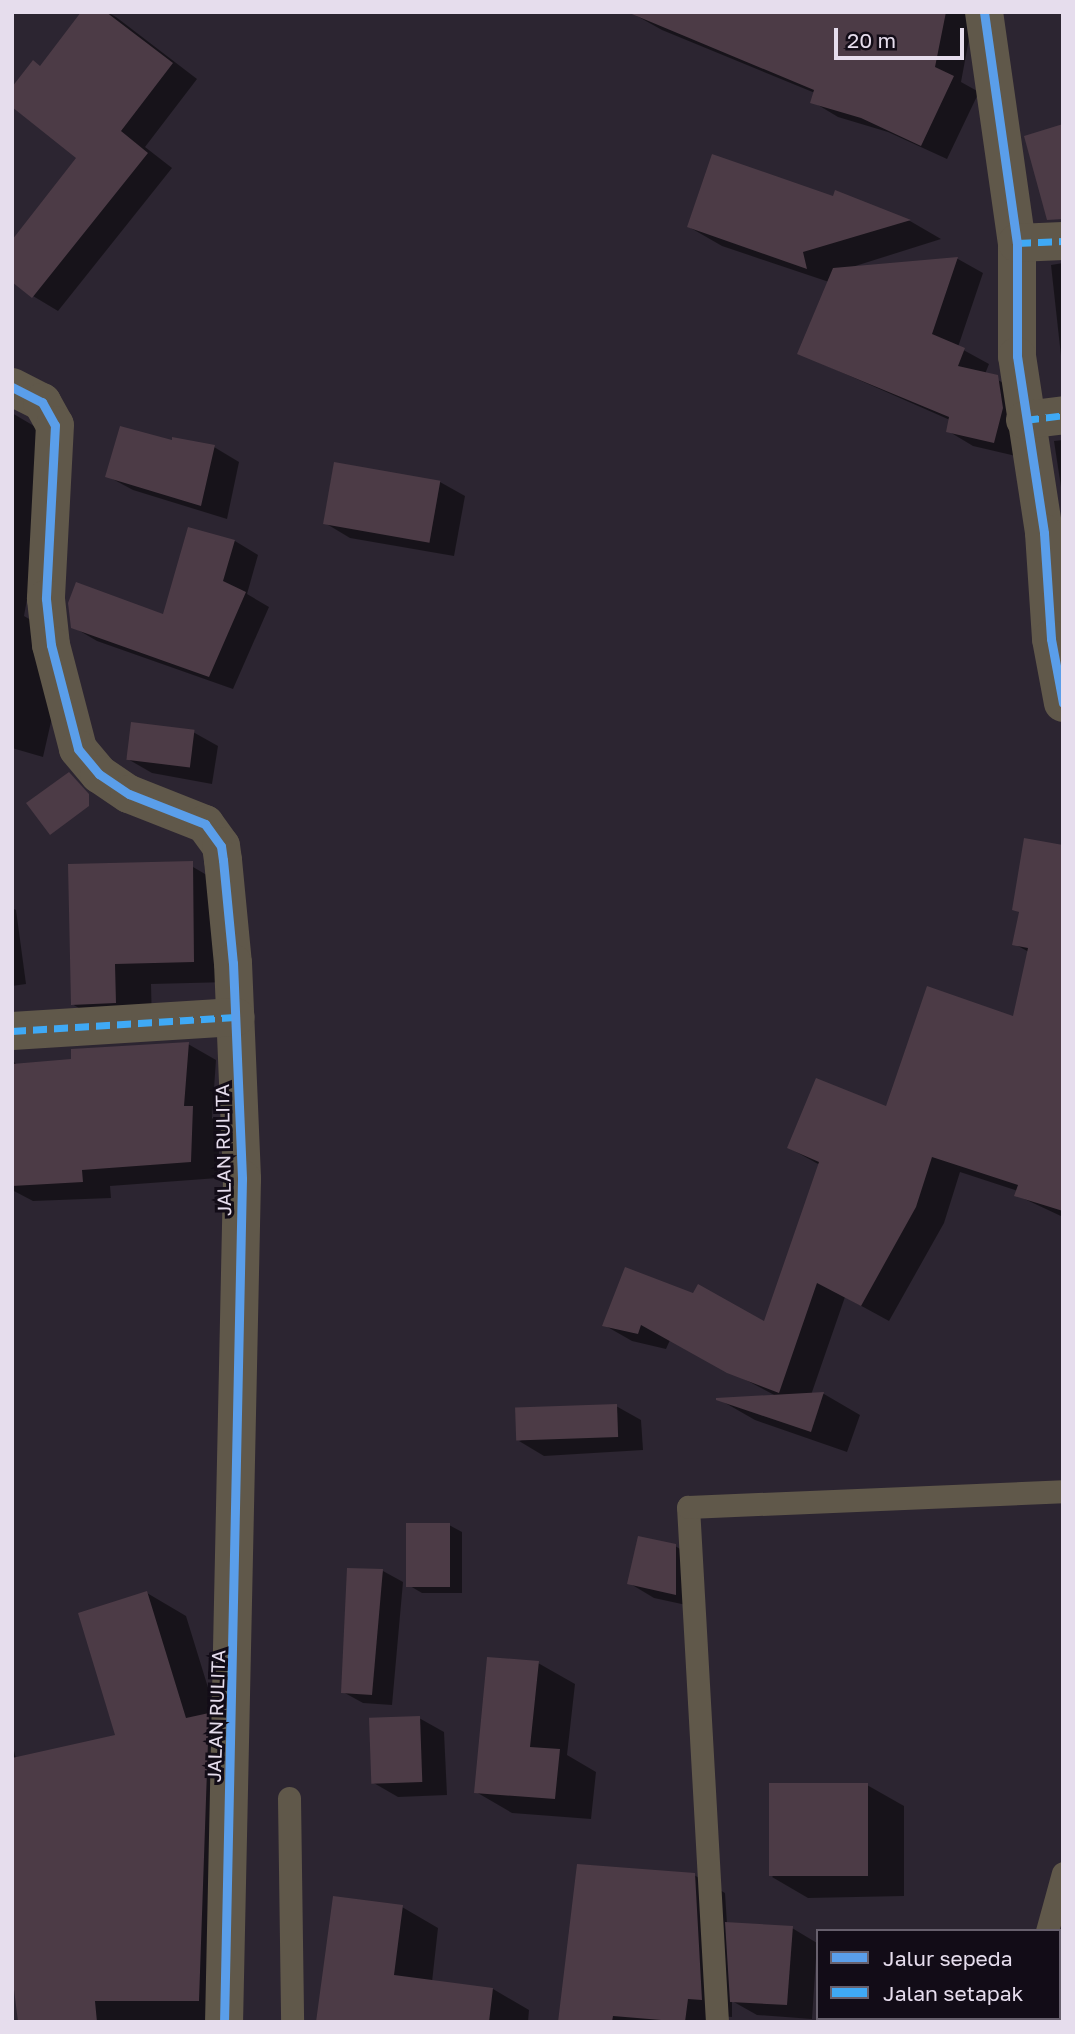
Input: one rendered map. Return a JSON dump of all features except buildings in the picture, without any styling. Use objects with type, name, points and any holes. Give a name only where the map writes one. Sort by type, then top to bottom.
[{"type":"street","points":[[984,12],[1017,243],[1017,356],[1044,533],[1051,639],[1063,703]]},
{"type":"street","points":[[1017,243],[1063,241]]},
{"type":"street","name":"JALAN RULITA","points":[[12,387],[42,402],[55,425],[46,599],[51,645],[73,734],[88,763],[108,780],[147,803],[205,824],[214,833],[223,860],[236,1017],[242,1282],[224,2022]]},
{"type":"street","points":[[1025,420],[1063,415]]},
{"type":"street","points":[[12,1031],[236,1017]]},
{"type":"lane","points":[[717,2022],[688,1507],[1063,1491]]},
{"type":"lane","points":[[289,1798],[292,2022]]},
{"type":"lane","points":[[1048,1929],[1063,1873]]},
{"type":"marked path","points":[[1017,243],[1063,241]]},
{"type":"marked path","points":[[1025,420],[1063,415]]},
{"type":"marked path","points":[[12,1031],[236,1017],[236,1021]]},
{"type":"cycle path","points":[[984,12],[1017,243],[1017,356],[1044,533],[1051,639],[1063,703]]},
{"type":"cycle path","points":[[12,387],[42,402],[55,425],[46,599],[51,645],[78,749],[99,774],[129,794],[205,824],[221,846],[223,860],[233,963],[242,1179],[224,2022]]}]
